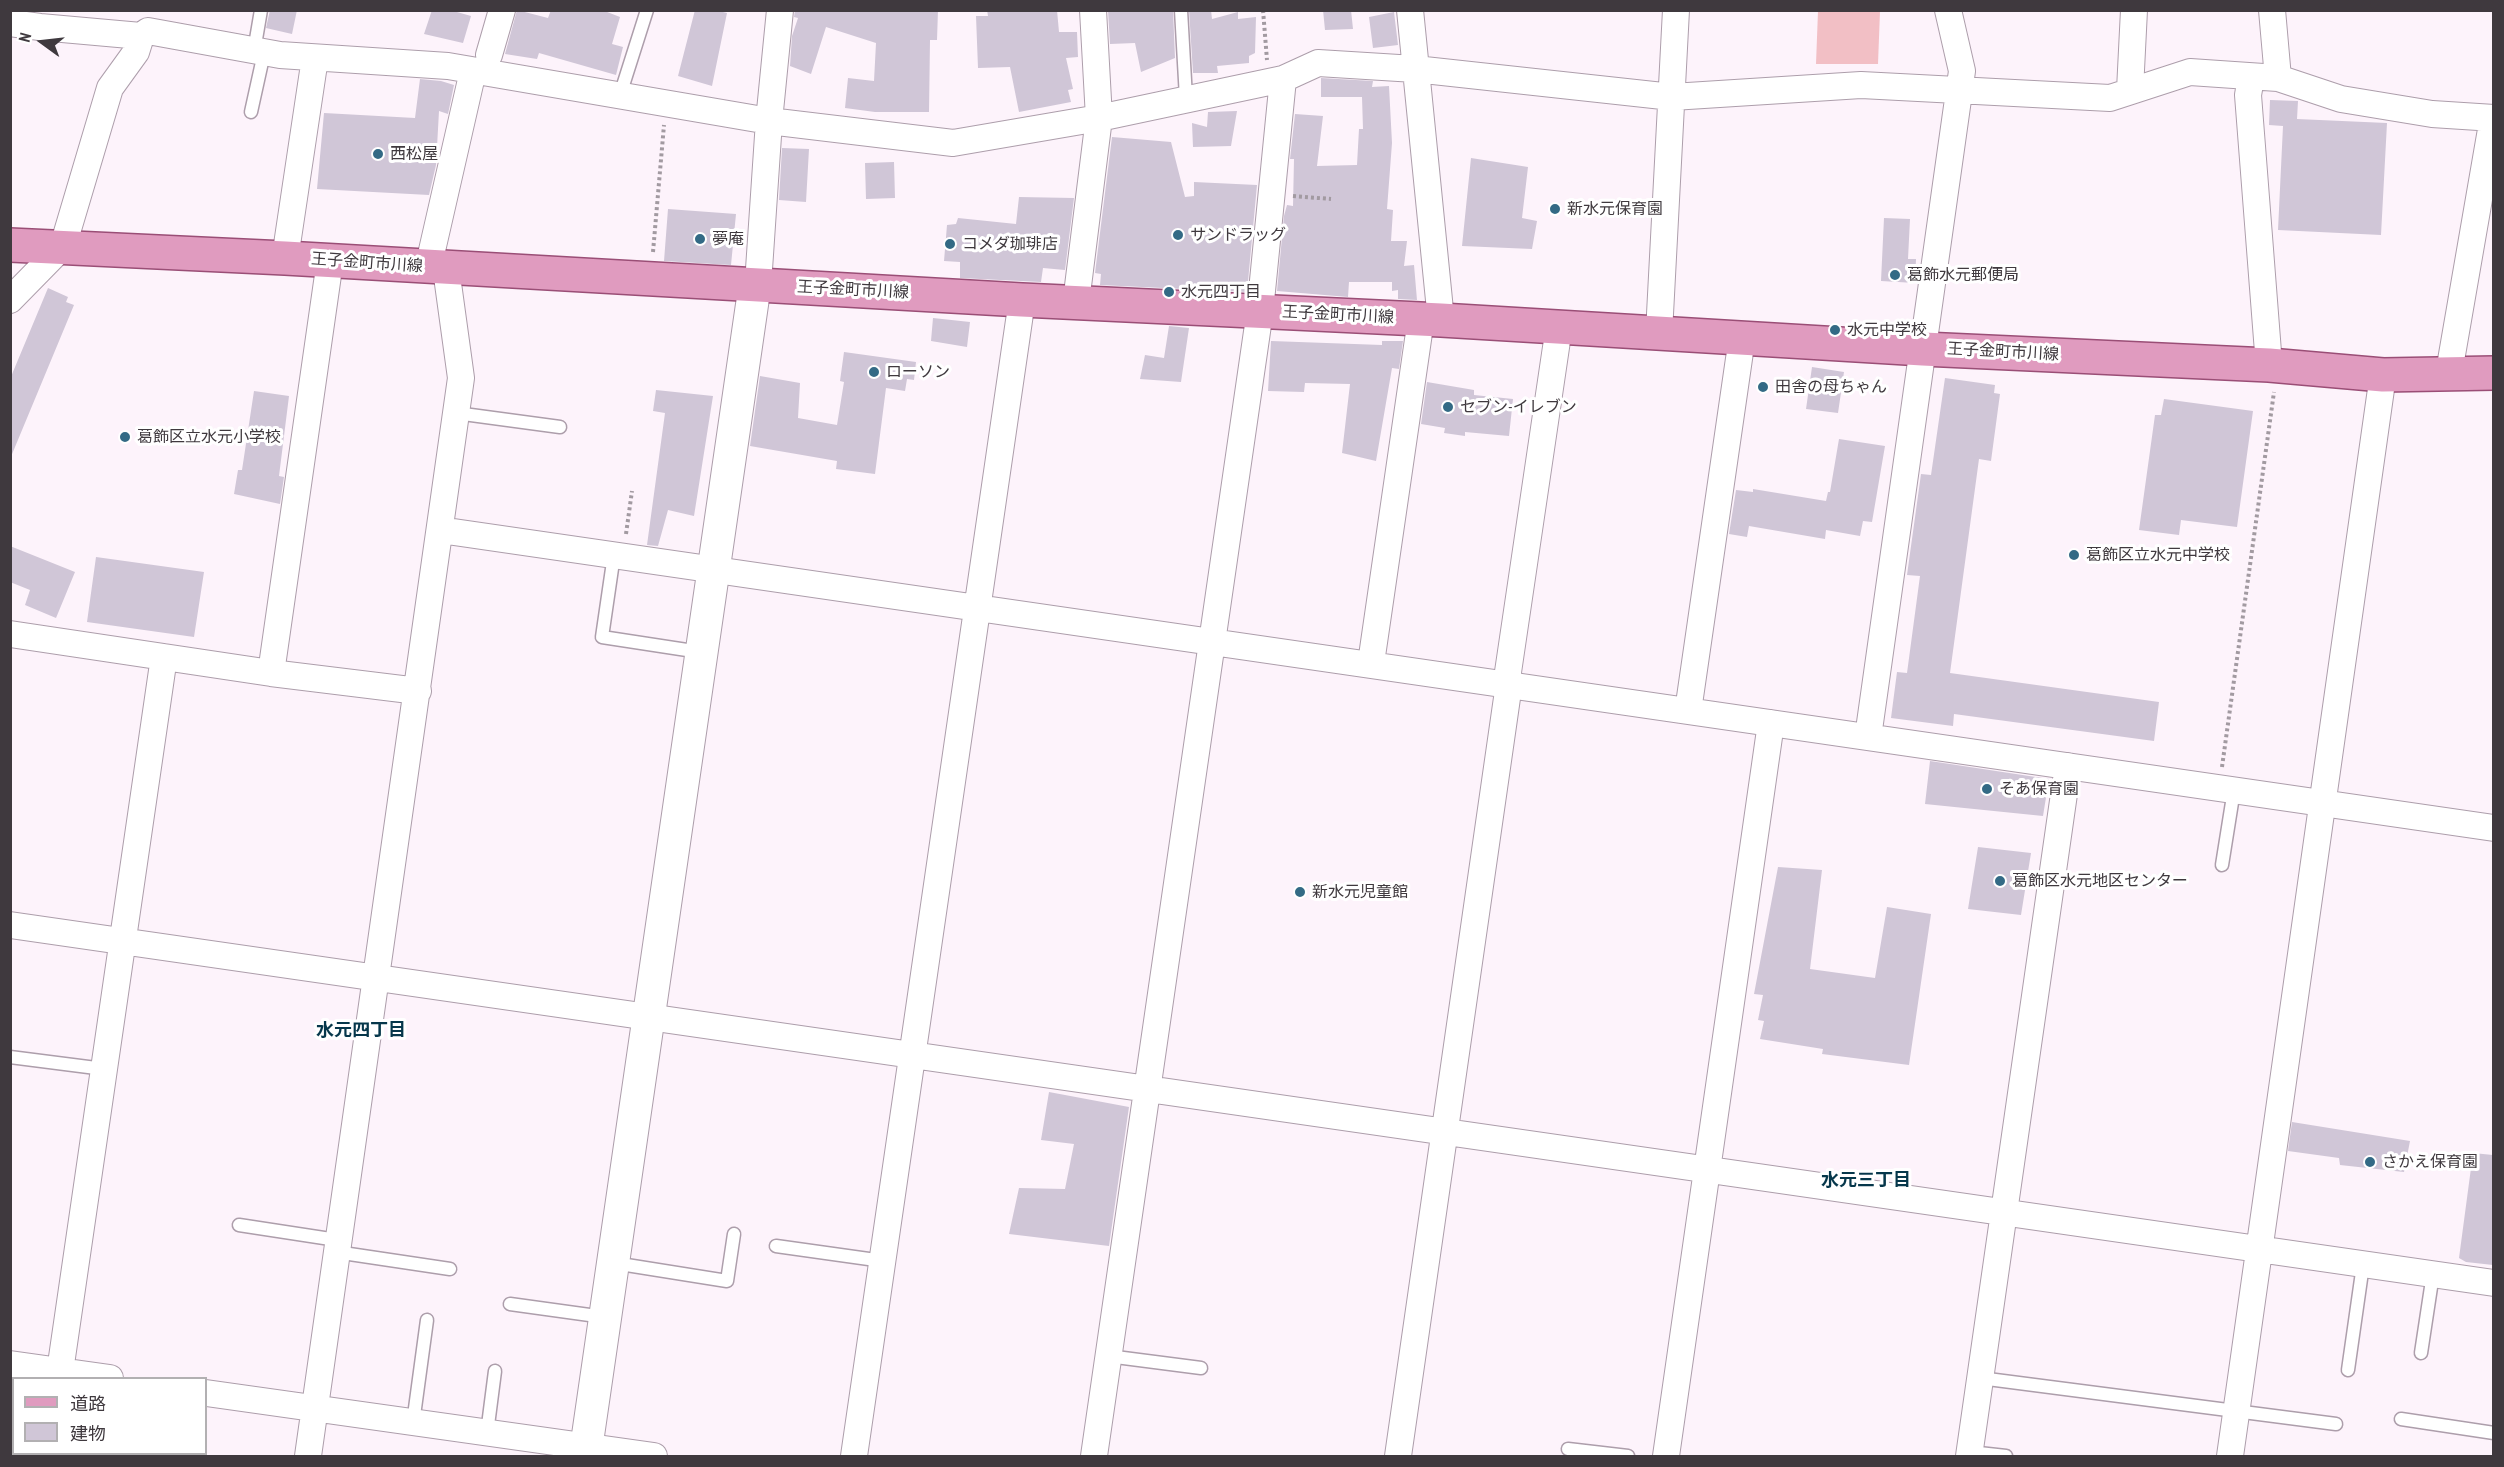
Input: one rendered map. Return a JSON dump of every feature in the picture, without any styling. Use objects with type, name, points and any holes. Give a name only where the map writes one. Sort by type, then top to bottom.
[{"type":"main road","name":"王子金町市川線","points":[[10,245],[63,246],[1022,300],[1559,327],[1923,349],[2272,376],[2493,373]]},
{"type":"main road","name":"王子金町市川線","points":[[2450,372],[2493,362]]},
{"type":"street","points":[[308,1456],[461,378],[437,268],[481,63],[502,10]]},
{"type":"street","points":[[586,1451],[756,284],[780,10]]},
{"type":"street","points":[[1076,302],[1099,117],[1093,10]]},
{"type":"street","points":[[1371,663],[1431,320],[1410,10]]},
{"type":"street","points":[[1659,333],[1676,10]]},
{"type":"street","points":[[1868,737],[1962,71],[1948,10]]},
{"type":"street","points":[[2130,90],[2134,10]]},
{"type":"street","points":[[2272,10],[2278,78]]},
{"type":"street","points":[[10,22],[40,27],[148,26],[259,52],[315,58],[481,63],[666,104],[769,121],[953,143],[1099,117],[1276,80],[1318,63],[1415,69],[1672,97],[1861,85],[2110,98],[2190,72],[2251,78],[2278,78],[2341,99],[2432,114],[2493,118],[2450,372]]},
{"type":"street","points":[[10,300],[63,246],[110,88],[136,52],[148,26]]},
{"type":"street","points":[[285,258],[315,58]]},
{"type":"street","points":[[2251,78],[2248,95],[2272,376]]},
{"type":"street","points":[[1094,1456],[1260,311],[1271,195],[1276,80]]},
{"type":"street","points":[[272,673],[330,261]]},
{"type":"street","points":[[854,1456],[1022,300]]},
{"type":"street","points":[[1398,1456],[1559,327]]},
{"type":"street","points":[[1688,711],[1742,338]]},
{"type":"street","points":[[2229,1456],[2383,375]]},
{"type":"street","points":[[440,530],[620,549],[714,570],[1371,663],[2068,766],[2227,784],[2323,803],[2493,828]]},
{"type":"street","points":[[10,633],[272,673],[418,691]]},
{"type":"street","points":[[59,1375],[164,657]]},
{"type":"street","points":[[1666,1456],[1771,723]]},
{"type":"street","points":[[1970,1454],[2068,766]]},
{"type":"street","points":[[10,925],[2493,1283]]},
{"type":"street","points":[[10,1364],[59,1375],[93,1377]]},
{"type":"street","points":[[207,1393],[487,1433],[586,1451],[654,1456]]},
{"type":"lane","points":[[252,112],[261,10]]},
{"type":"lane","points":[[620,95],[647,10]]},
{"type":"lane","points":[[1180,10],[1186,98]]},
{"type":"lane","points":[[456,412],[560,427]]},
{"type":"lane","points":[[620,549],[602,637],[702,652]]},
{"type":"lane","points":[[2222,865],[2227,784]]},
{"type":"lane","points":[[10,1057],[105,1069]]},
{"type":"lane","points":[[239,1225],[450,1269]]},
{"type":"lane","points":[[614,1263],[727,1281],[734,1234]]},
{"type":"lane","points":[[776,1246],[883,1261]]},
{"type":"lane","points":[[2348,1370],[2363,1265]]},
{"type":"lane","points":[[2421,1353],[2433,1274]]},
{"type":"lane","points":[[510,1304],[606,1317]]},
{"type":"lane","points":[[413,1423],[427,1320]]},
{"type":"lane","points":[[1108,1356],[1201,1368]]},
{"type":"lane","points":[[487,1433],[495,1371]]},
{"type":"lane","points":[[1980,1378],[2336,1424]]},
{"type":"lane","points":[[2401,1419],[2493,1433]]},
{"type":"lane","points":[[1568,1449],[1628,1456]]},
{"type":"lane","points":[[1970,1454],[2006,1456]]},
{"type":"path","points":[[1263,10],[1276,80]]},
{"type":"path","points":[[647,278],[648,269],[652,264],[666,104]]},
{"type":"path","points":[[1271,195],[1331,199]]},
{"type":"path","points":[[2227,784],[2272,376]]},
{"type":"path","points":[[620,549],[632,491]]},
{"type":"shaded area","points":[[1818,11],[1880,11],[1878,64],[1816,64]]},
{"type":"building","points":[[270,10],[297,10],[292,34],[266,28]]},
{"type":"building","points":[[432,10],[450,10],[471,16],[463,43],[424,34]]},
{"type":"building","points":[[517,10],[548,18],[551,10],[602,10],[620,17],[612,44],[623,47],[616,75],[539,53],[537,59],[505,54]]},
{"type":"building","points":[[695,10],[715,10],[727,13],[712,86],[678,76]]},
{"type":"building","points":[[795,10],[938,10],[937,40],[930,40],[929,112],[875,112],[845,108],[848,78],[874,81],[876,43],[826,27],[811,74],[790,66],[792,36],[798,18],[794,17]]},
{"type":"building","points":[[987,10],[1057,10],[1059,32],[1077,32],[1078,57],[1066,58],[1073,89],[1068,90],[1071,102],[1019,112],[1010,67],[978,68],[976,16],[988,16]]},
{"type":"building","points":[[1108,10],[1173,10],[1175,58],[1141,72],[1135,43],[1110,44]]},
{"type":"building","points":[[1189,10],[1211,10],[1212,19],[1238,12],[1238,19],[1256,17],[1255,53],[1249,56],[1249,63],[1217,66],[1218,73],[1193,73]]},
{"type":"building","points":[[1323,10],[1351,10],[1353,29],[1325,30]]},
{"type":"building","points":[[1394,12],[1398,45],[1373,48],[1369,17]]},
{"type":"building","points":[[1321,78],[1373,81],[1372,87],[1389,86],[1392,143],[1387,209],[1393,210],[1391,241],[1407,241],[1404,266],[1414,265],[1417,300],[1398,299],[1398,290],[1392,291],[1392,282],[1349,282],[1348,297],[1277,291],[1284,216],[1287,205],[1293,206],[1294,159],[1290,159],[1295,114],[1323,116],[1317,166],[1357,165],[1359,129],[1363,129],[1362,97],[1321,97]]},
{"type":"building","name":"西松屋","points":[[420,79],[454,85],[448,114],[439,111],[436,165],[429,195],[317,189],[324,113],[415,118]]},
{"type":"building","points":[[2270,100],[2298,101],[2297,119],[2387,123],[2381,235],[2278,230],[2283,126],[2269,125]]},
{"type":"building","points":[[1237,111],[1231,146],[1193,147],[1192,123],[1207,127],[1208,112]]},
{"type":"building","name":"サンドラッグ","points":[[1112,137],[1171,142],[1185,197],[1194,196],[1194,182],[1257,185],[1247,292],[1100,285],[1101,274],[1095,273]]},
{"type":"building","points":[[782,148],[809,149],[806,202],[779,200]]},
{"type":"building","points":[[1471,158],[1528,167],[1522,218],[1537,221],[1532,249],[1462,246]]},
{"type":"building","points":[[894,162],[895,198],[866,199],[865,163]]},
{"type":"building","points":[[1019,197],[1074,198],[1065,270],[1043,268],[1041,282],[960,278],[960,262],[944,261],[947,225],[956,224],[958,218],[1016,224]]},
{"type":"building","name":"夢庵","points":[[668,209],[736,214],[731,265],[664,261]]},
{"type":"building","points":[[1884,218],[1910,219],[1908,259],[1916,259],[1915,283],[1881,281]]},
{"type":"building","points":[[48,288],[68,297],[66,302],[74,305],[10,459],[10,379]]},
{"type":"building","points":[[933,318],[970,322],[967,347],[931,341]]},
{"type":"building","points":[[1169,326],[1189,328],[1181,382],[1140,379],[1145,355],[1164,358]]},
{"type":"building","points":[[1271,341],[1382,345],[1382,341],[1403,341],[1399,369],[1392,368],[1376,461],[1342,453],[1350,384],[1305,383],[1304,392],[1268,391]]},
{"type":"building","points":[[844,352],[916,362],[914,380],[907,379],[905,391],[886,388],[875,474],[836,469],[837,461],[750,446],[760,376],[800,383],[798,418],[837,425],[844,382],[840,381]]},
{"type":"building","points":[[1812,367],[1844,372],[1838,413],[1806,409]]},
{"type":"building","points":[[1945,378],[1995,385],[1994,393],[2000,394],[1991,461],[1979,459],[1950,673],[2159,702],[2154,741],[1954,714],[1953,726],[1891,718],[1897,672],[1907,673],[1920,576],[1907,575],[1921,474],[1931,475]]},
{"type":"building","points":[[1427,382],[1474,390],[1474,395],[1513,399],[1509,436],[1465,432],[1465,436],[1444,433],[1445,428],[1421,424]]},
{"type":"building","points":[[656,390],[713,396],[694,516],[668,510],[658,546],[647,545],[665,413],[653,411]]},
{"type":"building","points":[[254,391],[289,396],[279,476],[284,477],[280,504],[234,494],[238,470],[242,470]]},
{"type":"building","points":[[2164,399],[2253,411],[2237,527],[2181,520],[2179,535],[2139,530],[2155,415],[2161,415]]},
{"type":"building","points":[[1839,439],[1885,446],[1872,522],[1863,521],[1860,536],[1826,530],[1825,539],[1749,526],[1747,537],[1729,534],[1736,490],[1753,492],[1753,489],[1826,501],[1828,492],[1830,492]]},
{"type":"building","points":[[10,546],[75,572],[56,618],[25,605],[30,590],[10,582]]},
{"type":"building","points":[[96,557],[204,572],[194,637],[87,622]]},
{"type":"building","name":"そあ保育園","points":[[1930,761],[2049,779],[2043,816],[1925,804]]},
{"type":"building","name":"葛飾区水元地区センター","points":[[1978,847],[2031,853],[2021,915],[1968,909]]},
{"type":"building","points":[[1778,867],[1822,870],[1810,969],[1875,978],[1887,907],[1931,914],[1909,1065],[1822,1054],[1823,1049],[1760,1039],[1764,1021],[1758,1020],[1763,995],[1754,994]]},
{"type":"building","points":[[1049,1092],[1129,1107],[1109,1246],[1009,1234],[1019,1188],[1065,1189],[1074,1144],[1041,1140]]},
{"type":"building","points":[[2292,1122],[2410,1141],[2404,1172],[2340,1165],[2339,1158],[2288,1151]]},
{"type":"building","points":[[2473,1153],[2493,1155],[2493,1265],[2466,1262],[2459,1258]]},
{"type":"place","name":"西松屋","points":[[378,154]]},
{"type":"place","name":"新水元保育園","points":[[1555,209]]},
{"type":"place","name":"サンドラッグ","points":[[1178,235]]},
{"type":"place","name":"夢庵","points":[[700,239]]},
{"type":"place","name":"コメダ珈琲店","points":[[950,244]]},
{"type":"place","name":"葛飾水元郵便局","points":[[1895,275]]},
{"type":"place","name":"水元四丁目","points":[[1169,292]]},
{"type":"place","name":"水元中学校","points":[[1835,330]]},
{"type":"place","name":"ローソン","points":[[874,372]]},
{"type":"place","name":"田舎の母ちゃん","points":[[1763,387]]},
{"type":"place","name":"セブン-イレブン","points":[[1448,407]]},
{"type":"place","name":"葛飾区立水元小学校","points":[[125,437]]},
{"type":"place","name":"葛飾区立水元中学校","points":[[2074,555]]},
{"type":"place","name":"そあ保育園","points":[[1987,789]]},
{"type":"place","name":"葛飾区水元地区センター","points":[[2000,881]]},
{"type":"place","name":"新水元児童館","points":[[1300,892]]},
{"type":"place","name":"さかえ保育園","points":[[2370,1162]]},
{"type":"district","name":"水元四丁目","points":[[361,1031]]},
{"type":"district","name":"水元三丁目","points":[[1866,1181]]}]
